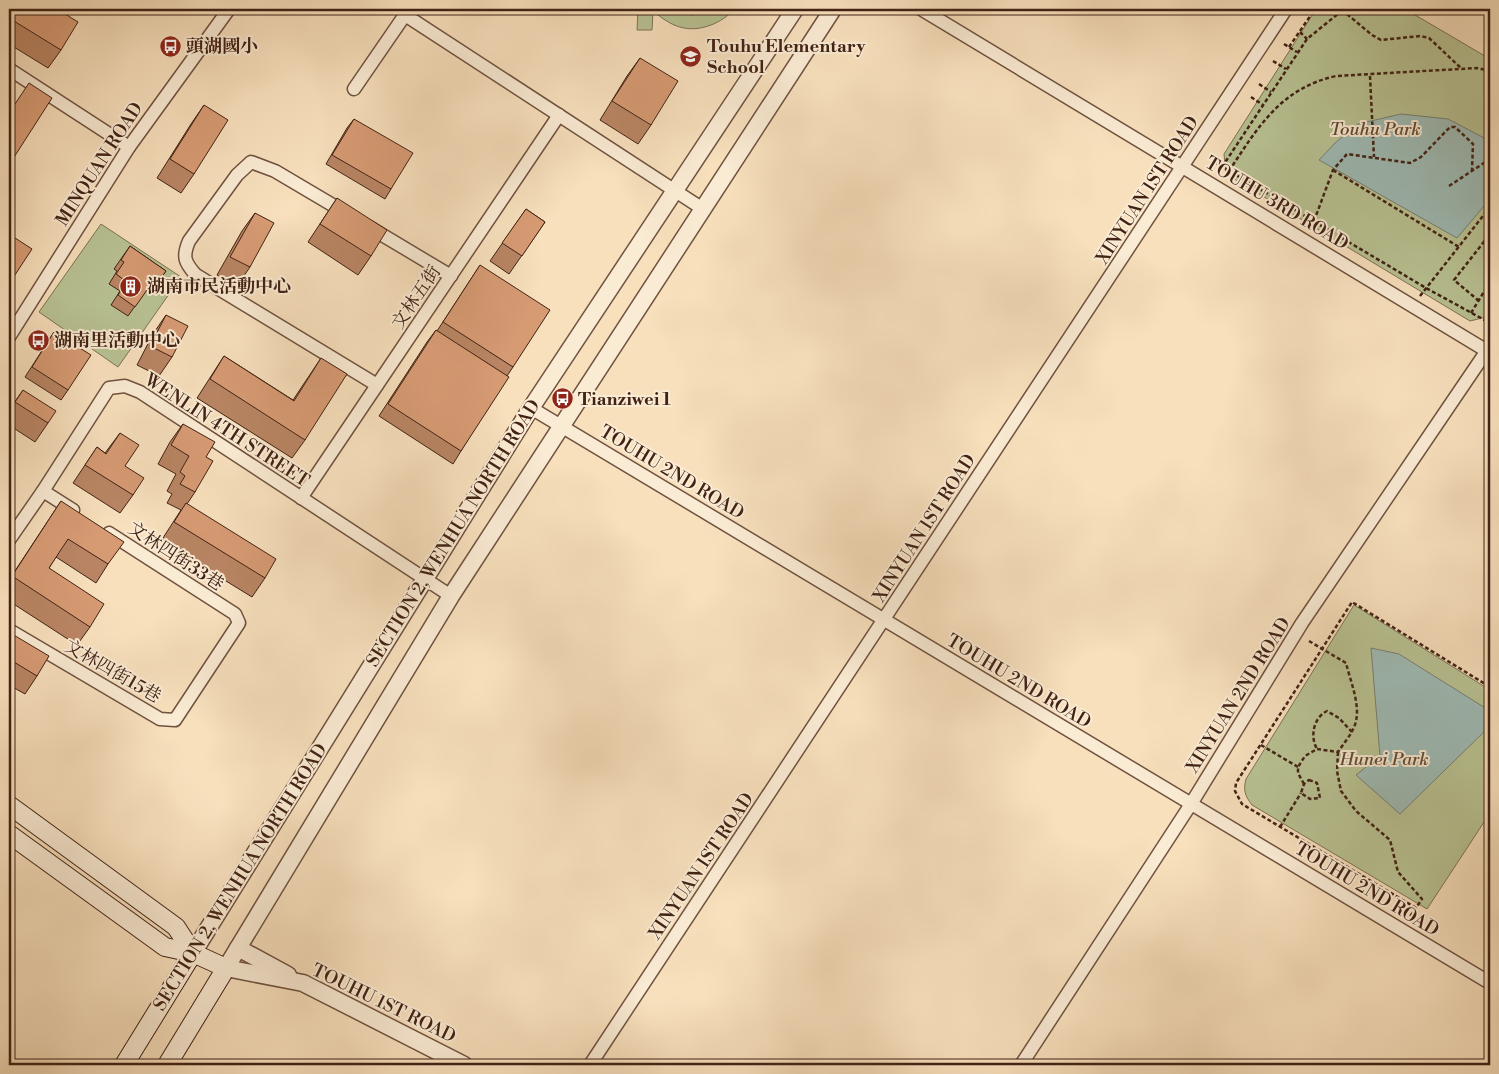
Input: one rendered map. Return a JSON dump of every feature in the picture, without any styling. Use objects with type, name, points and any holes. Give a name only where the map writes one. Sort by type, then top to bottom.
[{"type":"main road","points":[[9,805],[176,927],[193,953]]},
{"type":"main road","points":[[9,834],[165,947],[193,953],[226,968]]},
{"type":"main road","name":"SECTION 2, WENHUA NORTH ROAD","points":[[124,1065],[193,953]]},
{"type":"main road","name":"SECTION 2, WENHUA NORTH ROAD","points":[[166,1065],[226,968]]},
{"type":"street","name":"SECTION 2, WENHUA NORTH ROAD","points":[[193,953],[423,578],[531,408],[795,9]]},
{"type":"street","name":"SECTION 2, WENHUA NORTH ROAD","points":[[226,968],[451,596],[833,9]]},
{"type":"street","name":"TOUHU 3RD ROAD","points":[[920,9],[1489,348]]},
{"type":"street","name":"XINYUAN 1ST ROAD","points":[[590,1065],[1286,9]]},
{"type":"street","name":"MINQUAN ROAD","points":[[9,337],[129,147],[224,10]]},
{"type":"street","points":[[354,90],[407,12],[559,115],[703,209]]},
{"type":"street","points":[[10,73],[129,147]]},
{"type":"street","name":"文林五街","points":[[301,498],[559,115]]},
{"type":"street","points":[[377,385],[196,276],[185,263],[184,252],[189,240],[237,175],[251,162],[275,170],[451,276]]},
{"type":"street","name":"XINYUAN 2ND ROAD","points":[[1021,1065],[1191,804],[1302,623],[1489,348]]},
{"type":"street","name":"WENLIN 4TH STREET","points":[[9,540],[109,388],[125,386],[140,392],[451,596]]},
{"type":"street","name":"TOUHU 2ND ROAD","points":[[531,408],[1490,983]]},
{"type":"street","points":[[43,491],[85,518]]},
{"type":"street","name":"文林四街33巷","points":[[102,528],[235,614],[239,623],[208,670]]},
{"type":"street","name":"文林四街15巷","points":[[9,630],[160,719],[175,720],[208,670]]},
{"type":"street","points":[[238,948],[303,983]]},
{"type":"street","name":"TOUHU 1ST ROAD","points":[[226,968],[303,983],[464,1065]]},
{"type":"path","points":[[1289,47],[1315,9]]},
{"type":"path","points":[[1222,167],[1297,52],[1307,39],[1343,9],[1372,36],[1381,40],[1420,36],[1430,38],[1462,69]]},
{"type":"path","points":[[1300,32],[1307,39]]},
{"type":"path","points":[[1284,44],[1297,52]]},
{"type":"path","points":[[1273,61],[1286,69]]},
{"type":"path","points":[[1229,172],[1262,121],[1300,88],[1307,85],[1336,76],[1370,76],[1484,68],[1490,71]]},
{"type":"path","points":[[1370,76],[1374,157]]},
{"type":"path","points":[[1259,84],[1271,92]]},
{"type":"path","points":[[1251,97],[1263,105]]},
{"type":"path","points":[[1255,117],[1262,121]]},
{"type":"path","points":[[1313,222],[1333,170],[1347,154],[1406,162],[1416,160],[1450,127],[1455,127],[1473,144],[1472,170]]},
{"type":"path","points":[[1449,186],[1490,159]]},
{"type":"path","points":[[1214,162],[1426,288],[1490,323]]},
{"type":"path","points":[[1333,170],[1459,247]]},
{"type":"path","points":[[1420,296],[1490,207]]},
{"type":"path","points":[[1479,301],[1454,280],[1490,234]]},
{"type":"path","points":[[1471,313],[1490,282]]},
{"type":"path","points":[[1416,908],[1242,804],[1235,791],[1236,783],[1352,602],[1490,687]]},
{"type":"path","points":[[1309,641],[1346,663],[1357,710],[1356,725],[1338,752],[1341,791],[1356,811],[1390,840],[1398,872],[1422,899],[1409,918]]},
{"type":"path","points":[[1317,749],[1313,742],[1314,729],[1321,714],[1326,711],[1339,718],[1352,732]]},
{"type":"path","points":[[1261,745],[1298,767]]},
{"type":"path","points":[[1304,784],[1298,773],[1298,767],[1305,756],[1317,749],[1338,752]]},
{"type":"path","points":[[1280,827],[1301,793],[1304,784],[1309,780],[1317,783],[1320,798],[1310,799],[1301,793]]},
{"type":"green space","points":[[638,9],[672,9],[678,13],[693,15],[711,9],[734,9],[727,16],[711,25],[694,29],[680,27],[666,21],[653,11],[652,30],[637,30]]},
{"type":"green space","name":"Touhu Park","points":[[1316,9],[1405,9],[1490,59],[1490,316],[1470,321],[1226,174],[1224,154]]},
{"type":"green space","points":[[101,224],[181,277],[118,367],[39,312]]},
{"type":"green space","name":"Hunei Park","points":[[1354,605],[1490,690],[1490,813],[1427,909],[1252,805],[1245,793],[1246,779]]},
{"type":"water","points":[[1401,114],[1448,119],[1490,141],[1490,199],[1457,238],[1319,160],[1335,143],[1358,124]]},
{"type":"water","points":[[1371,648],[1399,654],[1490,711],[1490,726],[1400,814],[1356,775],[1380,756]]},
{"type":"building","points":[[9,9],[57,9],[78,22],[61,50],[9,18]]},
{"type":"building","points":[[640,58],[678,81],[651,125],[612,101]]},
{"type":"building","points":[[29,83],[52,98],[9,165],[9,113]]},
{"type":"building","points":[[204,105],[228,120],[194,174],[170,159]]},
{"type":"building","points":[[354,119],[413,153],[391,189],[332,155]]},
{"type":"building","points":[[337,198],[387,230],[371,256],[320,224]]},
{"type":"building","points":[[526,209],[545,222],[522,256],[502,243]]},
{"type":"building","points":[[255,213],[274,223],[250,267],[230,257]]},
{"type":"building","points":[[9,234],[32,249],[9,284]]},
{"type":"building","name":"湖南市民活動中心","points":[[130,246],[166,271],[161,278],[157,276],[135,307],[118,295],[127,282],[116,274],[124,262],[121,260]]},
{"type":"building","points":[[480,265],[550,310],[513,367],[443,322]]},
{"type":"building","points":[[166,315],[188,326],[172,357],[150,346]]},
{"type":"building","points":[[436,330],[509,377],[461,451],[388,404]]},
{"type":"building","points":[[54,332],[91,355],[68,390],[32,367]]},
{"type":"building","points":[[224,356],[294,401],[321,358],[347,374],[305,440],[210,379]]},
{"type":"building","points":[[23,390],[56,411],[48,423],[15,402]]},
{"type":"building","points":[[183,424],[215,442],[206,457],[213,461],[195,492],[180,484],[185,476],[180,472],[189,456],[171,445]]},
{"type":"building","points":[[120,433],[139,445],[125,466],[144,478],[133,495],[85,465],[97,447],[106,454]]},
{"type":"building","points":[[61,501],[124,542],[108,564],[68,539],[49,568],[104,604],[90,627],[12,576]]},
{"type":"building","points":[[186,503],[276,559],[265,578],[174,522]]},
{"type":"building","points":[[12,634],[49,656],[37,676],[9,659],[9,639]]},
{"type":"place","name":"頭湖國小","points":[[170,46]]},
{"type":"place","name":"Touhu Elementary School","points":[[691,56]]},
{"type":"place","name":"湖南市民活動中心","points":[[131,286]]},
{"type":"place","name":"湖南里活動中心","points":[[38,340]]},
{"type":"place","name":"Tianziwei 1","points":[[562,399]]}]
